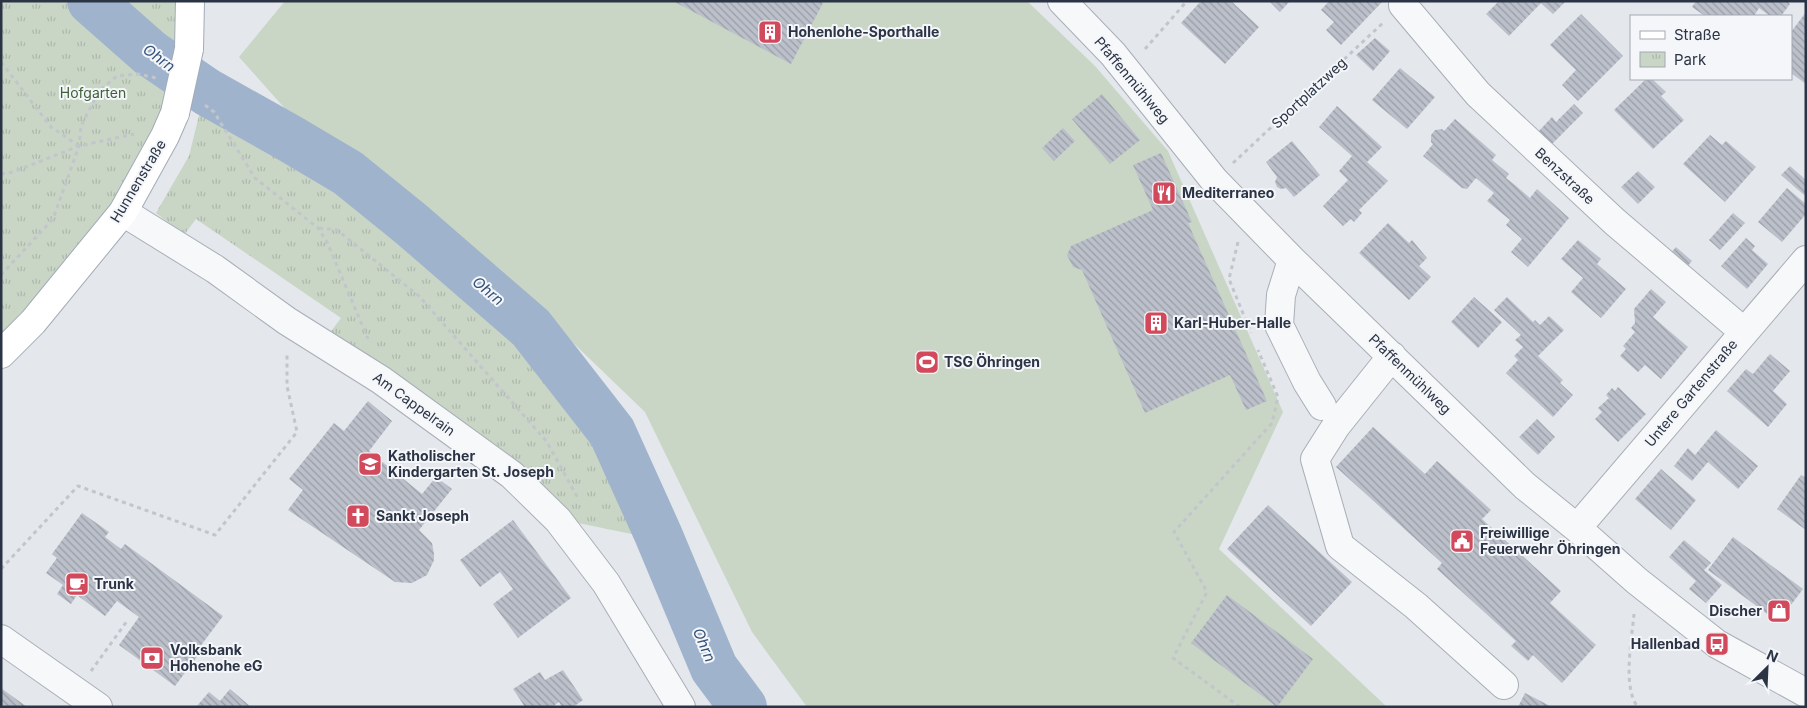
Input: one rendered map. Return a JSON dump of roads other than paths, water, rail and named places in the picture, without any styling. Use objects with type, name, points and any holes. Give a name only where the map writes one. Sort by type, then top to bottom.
[{"type":"main road","name":"Hunnenstraße","points":[[1,354],[33,322],[123,212],[165,136],[175,113],[189,49],[190,1]]},
{"type":"street","name":"Pfaffenmühlweg","points":[[1062,1],[1113,54],[1214,180],[1292,260],[1525,486],[1577,528],[1637,581],[1717,644],[1804,696]]},
{"type":"street","name":"Benzstraße","points":[[1403,5],[1478,94],[1615,222],[1743,332]]},
{"type":"street","name":"Am Cappelrain","points":[[123,212],[215,269],[287,321],[381,380],[512,475],[558,520],[606,584],[681,707]]},
{"type":"street","points":[[1292,260],[1282,295],[1279,325],[1307,382],[1322,406]]},
{"type":"street","name":"Untere Gartenstraße","points":[[1577,528],[1806,260]]},
{"type":"street","points":[[1392,356],[1336,426],[1315,459],[1340,546],[1416,606],[1504,685]]},
{"type":"street","points":[[1,639],[87,699]]},
{"type":"waterway","name":"Ohrn","points":[[91,1],[150,53],[207,92],[348,173],[411,224],[531,328],[612,432],[658,534],[714,668],[743,707]]},
{"type":"place","name":"Hohenlohe-Sporthalle","points":[[770,32]]},
{"type":"place","name":"Mediterraneo","points":[[1164,193]]},
{"type":"place","name":"Karl-Huber-Halle","points":[[1156,323]]},
{"type":"place","name":"TSG Öhringen","points":[[927,362]]},
{"type":"place","name":"Katholischer Kindergarten St. Joseph","points":[[370,464]]},
{"type":"place","name":"Sankt Joseph","points":[[358,516]]},
{"type":"place","name":"Freiwillige Feuerwehr Öhringen","points":[[1462,541]]},
{"type":"place","name":"Trunk","points":[[77,584]]},
{"type":"place","name":"Discher","points":[[1779,611]]},
{"type":"place","name":"Hallenbad","points":[[1717,644]]},
{"type":"place","name":"Volksbank Hohenohe eG","points":[[152,658]]},
{"type":"park label","name":"Hofgarten","points":[[93,93]]}]
